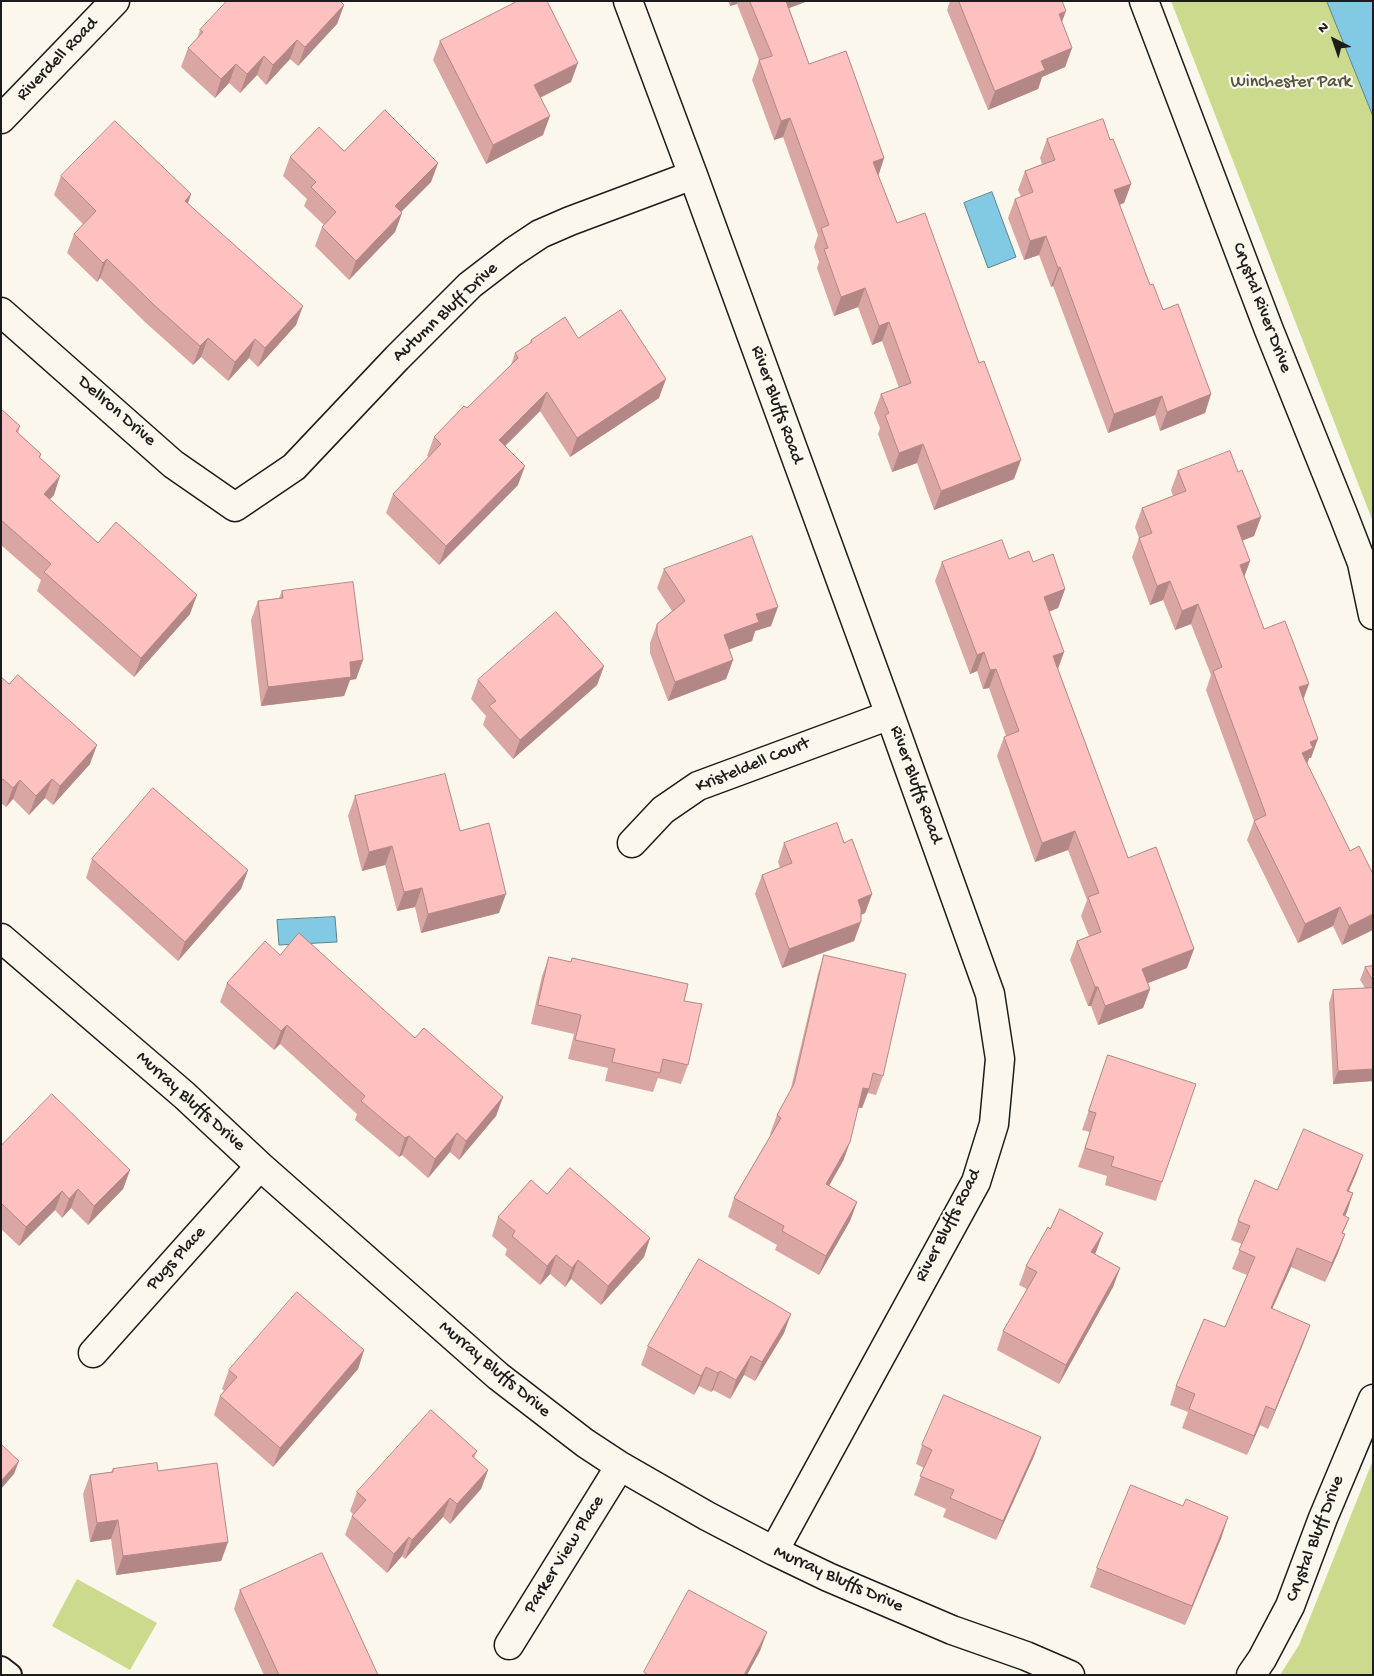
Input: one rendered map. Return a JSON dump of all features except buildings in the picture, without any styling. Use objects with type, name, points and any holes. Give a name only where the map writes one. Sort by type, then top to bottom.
[{"type":"street","name":"Riverdell Road","points":[[1,119],[115,1]]},
{"type":"street","name":"River Bluffs Road","points":[[628,1],[890,715],[990,994],[1000,1059],[994,1124],[976,1182],[774,1551]]},
{"type":"street","name":"Crystal River Drive","points":[[1144,1],[1269,330],[1362,564],[1373,615]]},
{"type":"street","name":"Autumn Bluff Drive","points":[[235,507],[294,468],[397,358],[470,286],[513,252],[540,234],[562,224],[693,175]]},
{"type":"street","name":"Dellron Drive","points":[[1,312],[174,464],[235,507]]},
{"type":"street","name":"Kristeldell Court","points":[[632,842],[663,810],[698,786],[890,715]]},
{"type":"street","name":"Murray Bluffs Drive","points":[[1,938],[184,1095],[260,1166],[498,1376],[585,1443],[620,1466],[707,1516],[828,1577],[952,1630],[1026,1656],[1070,1675]]},
{"type":"street","name":"Pugs Place","points":[[94,1353],[260,1166]]},
{"type":"street","name":"Crystal Bluff Drive","points":[[1251,1675],[1262,1659],[1290,1606],[1373,1399]]},
{"type":"street","name":"Parker View Place","points":[[509,1645],[620,1466]]},
{"type":"lane","points":[[1,1668],[10,1675]]},
{"type":"green space","name":"Winchester Park","points":[[1171,1],[1370,1],[1373,11],[1373,522]]},
{"type":"green space","points":[[1373,1460],[1373,1675],[1280,1675],[1299,1645]]},
{"type":"green space","points":[[77,1579],[157,1623],[130,1670],[52,1626]]},
{"type":"water","points":[[1327,1],[1373,1],[1373,116]]},
{"type":"water","points":[[992,192],[1016,257],[988,268],[964,203]]},
{"type":"water","points":[[335,917],[337,942],[279,945],[277,920]]}]
